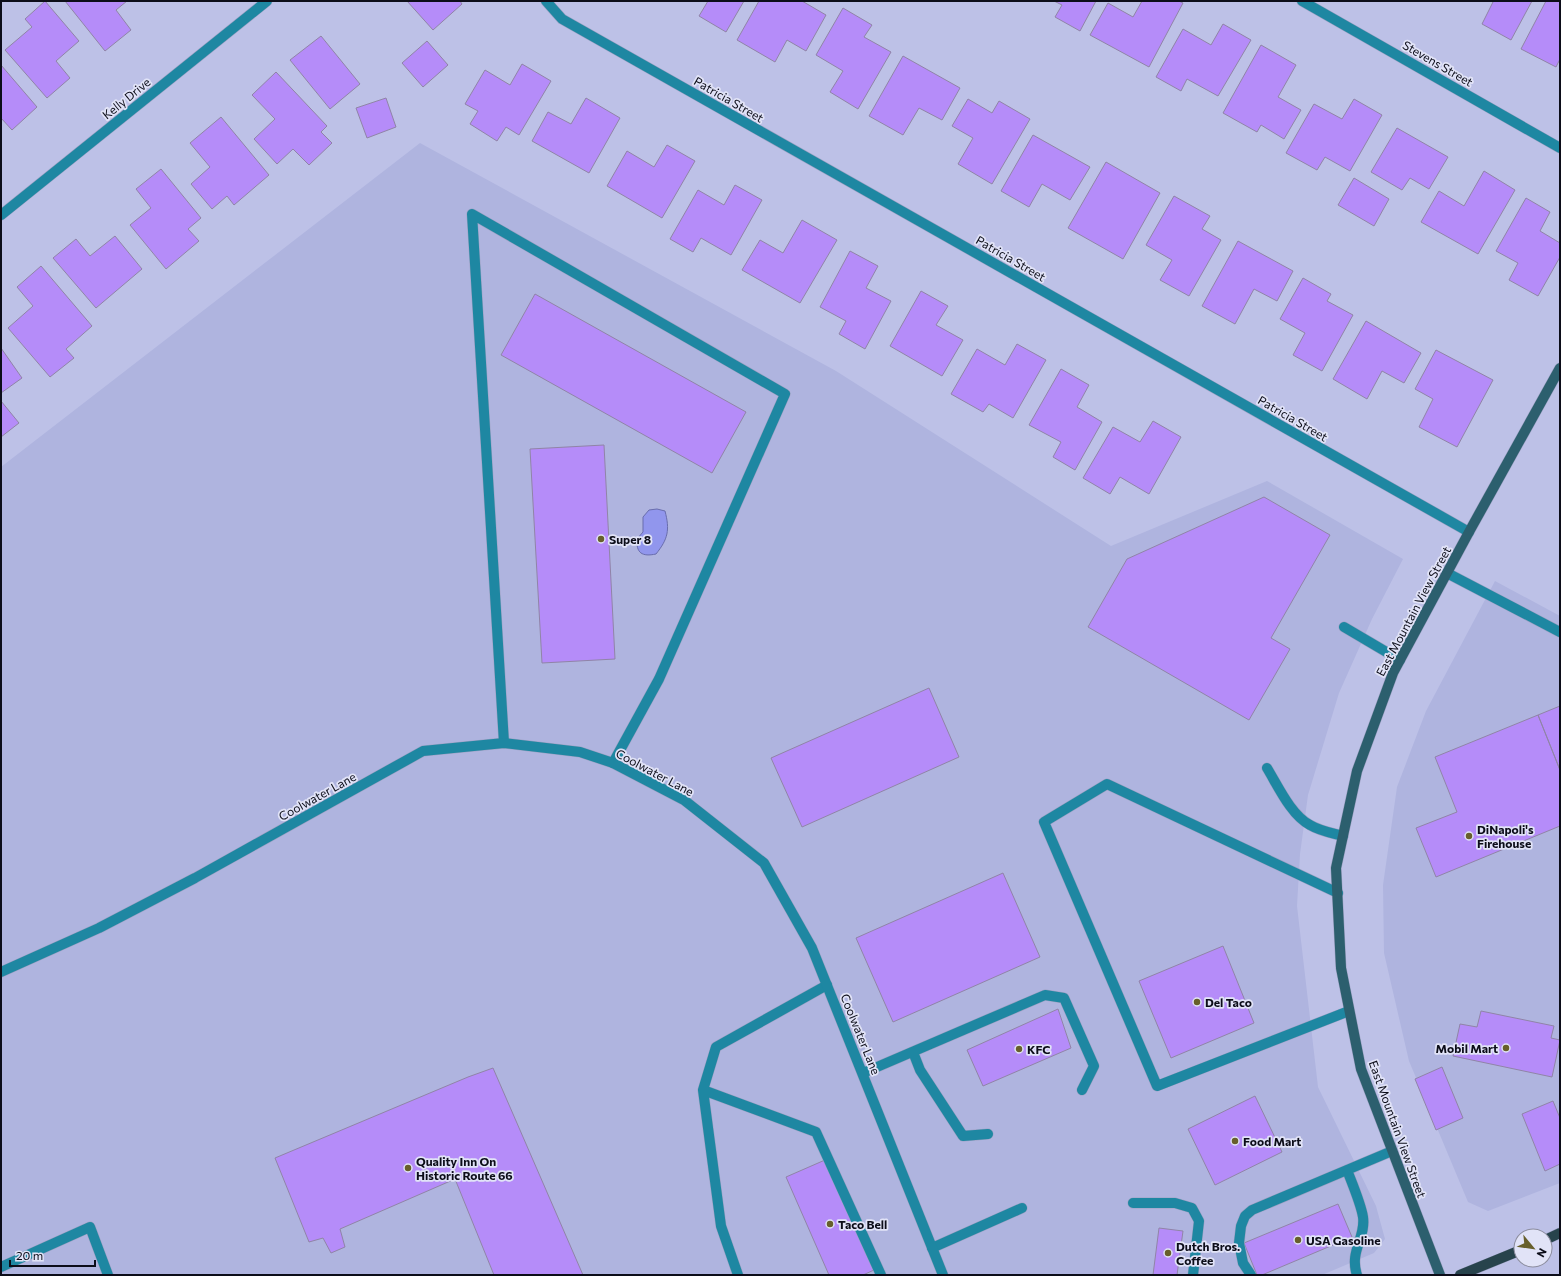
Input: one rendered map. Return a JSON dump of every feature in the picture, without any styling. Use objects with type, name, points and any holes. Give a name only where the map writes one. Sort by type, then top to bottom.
[{"type":"main road","name":"East Mountain View Street","points":[[1440,1275],[1360,1069],[1341,968],[1336,868],[1357,771],[1393,673],[1560,368]]},
{"type":"main road","points":[[1460,1275],[1513,1253]]},
{"type":"street","name":"Kelly Drive","points":[[1,215],[267,1]]},
{"type":"street","name":"Patricia Street","points":[[546,1],[562,19],[1469,532]]},
{"type":"street","name":"Stevens Street","points":[[1302,1],[1560,148]]},
{"type":"street","points":[[504,743],[472,214],[785,394],[659,679],[614,763]]},
{"type":"street","points":[[1447,573],[1560,632]]},
{"type":"street","points":[[1344,627],[1400,660]]},
{"type":"street","name":"Coolwater Lane","points":[[1,972],[99,928],[195,878],[423,751],[504,743],[580,752],[614,763],[684,800],[764,863],[812,948],[943,1275]]},
{"type":"street","points":[[1267,768],[1302,821],[1316,828],[1343,836]]},
{"type":"street","points":[[1338,893],[1107,784],[1044,822],[1157,1086],[1349,1011]]},
{"type":"street","points":[[738,1275],[721,1226],[703,1090],[716,1047],[827,985]]},
{"type":"street","points":[[863,1073],[1045,995],[1064,998],[1094,1066],[1082,1090]]},
{"type":"street","points":[[912,1052],[920,1070],[963,1136],[988,1134]]},
{"type":"street","points":[[703,1090],[816,1132],[881,1275]]},
{"type":"street","points":[[1251,1275],[1243,1263],[1239,1243],[1244,1216],[1252,1210],[1392,1151]]},
{"type":"street","points":[[1348,1170],[1363,1218],[1362,1230],[1354,1266],[1357,1275]]},
{"type":"street","points":[[1133,1203],[1175,1203],[1192,1208],[1199,1221],[1193,1275]]},
{"type":"street","points":[[932,1248],[1022,1208]]},
{"type":"street","points":[[1,1267],[90,1227],[108,1275]]},
{"type":"shaded area","points":[[420,143],[836,371],[1111,546],[1267,481],[1403,559],[1372,619],[1339,693],[1308,795],[1300,854],[1297,906],[1318,1087],[1376,1206],[1385,1239],[1374,1253],[1322,1275],[1,1275],[1,467]]},
{"type":"shaded area","points":[[1495,581],[1560,616],[1560,1183],[1488,1211],[1468,1202],[1409,1061],[1384,953],[1383,885],[1397,787],[1426,711]]},
{"type":"water","points":[[657,509],[665,511],[668,529],[667,534],[663,544],[656,554],[647,555],[639,551],[637,539],[643,532],[643,517],[649,510]]},
{"type":"building","points":[[45,1],[79,41],[56,61],[70,78],[47,98],[5,50],[32,27],[25,19]]},
{"type":"building","points":[[65,1],[127,1],[116,10],[131,30],[105,51]]},
{"type":"building","points":[[407,1],[460,1],[462,4],[433,30]]},
{"type":"building","points":[[708,1],[744,1],[726,32],[699,16]]},
{"type":"building","points":[[759,1],[802,1],[826,15],[806,51],[787,40],[775,62],[737,40]]},
{"type":"building","points":[[1054,1],[1096,1],[1080,31],[1055,17],[1062,5]]},
{"type":"building","points":[[1142,1],[1179,1],[1183,3],[1149,67],[1090,35],[1108,3],[1133,17]]},
{"type":"building","points":[[1491,1],[1532,1],[1511,40],[1482,24],[1493,2]]},
{"type":"building","points":[[1546,1],[1560,1],[1560,59],[1556,67],[1521,49]]},
{"type":"building","points":[[843,8],[872,25],[864,37],[891,52],[858,109],[830,92],[843,71],[816,55]]},
{"type":"building","points":[[1223,24],[1251,40],[1218,96],[1187,79],[1181,91],[1156,77],[1183,29],[1211,45]]},
{"type":"building","points":[[321,36],[360,84],[330,109],[290,60]]},
{"type":"building","points":[[427,41],[448,65],[423,87],[402,63]]},
{"type":"building","points":[[1261,45],[1296,65],[1278,97],[1301,110],[1284,139],[1261,125],[1257,132],[1223,113]]},
{"type":"building","points":[[903,56],[960,88],[942,120],[919,108],[903,135],[869,116]]},
{"type":"building","points":[[522,64],[551,81],[519,135],[506,127],[497,141],[470,124],[478,111],[465,104],[485,70],[510,85]]},
{"type":"building","points":[[1,65],[37,107],[12,130],[1,118]]},
{"type":"building","points":[[276,72],[327,126],[321,132],[332,143],[309,165],[293,149],[277,164],[254,139],[275,119],[252,95]]},
{"type":"building","points":[[386,98],[396,127],[367,138],[356,108]]},
{"type":"building","points":[[586,98],[620,118],[589,173],[532,141],[548,112],[571,124]]},
{"type":"building","points":[[968,99],[992,113],[999,101],[1030,119],[992,184],[958,164],[973,138],[952,126]]},
{"type":"building","points":[[1354,99],[1382,115],[1350,171],[1325,157],[1317,170],[1286,153],[1314,104],[1342,119]]},
{"type":"building","points":[[221,117],[269,175],[234,205],[227,196],[212,209],[191,184],[210,167],[190,143]]},
{"type":"building","points":[[1397,128],[1448,157],[1429,189],[1410,178],[1402,190],[1371,172]]},
{"type":"building","points":[[1033,135],[1090,167],[1070,200],[1042,184],[1029,207],[1001,191]]},
{"type":"building","points":[[667,145],[695,161],[662,218],[607,186],[627,151],[654,167]]},
{"type":"building","points":[[1106,162],[1160,193],[1123,259],[1068,228]]},
{"type":"building","points":[[161,169],[201,218],[188,229],[199,241],[166,269],[130,225],[151,208],[136,189]]},
{"type":"building","points":[[1484,171],[1515,190],[1478,254],[1421,222],[1439,191],[1464,206]]},
{"type":"building","points":[[1354,178],[1389,199],[1374,226],[1338,205]]},
{"type":"building","points":[[735,185],[762,200],[731,255],[701,238],[693,252],[670,239],[698,190],[724,205]]},
{"type":"building","points":[[1174,196],[1210,216],[1202,229],[1221,240],[1189,296],[1160,280],[1172,260],[1146,245]]},
{"type":"building","points":[[1526,198],[1550,212],[1540,231],[1560,243],[1560,257],[1538,296],[1509,280],[1518,263],[1496,251]]},
{"type":"building","points":[[802,220],[837,240],[800,303],[742,270],[760,240],[783,253]]},
{"type":"building","points":[[115,236],[142,269],[96,308],[53,258],[76,239],[90,256]]},
{"type":"building","points":[[1238,241],[1293,271],[1277,301],[1254,289],[1235,324],[1202,306]]},
{"type":"building","points":[[850,251],[878,266],[866,288],[891,301],[865,349],[839,334],[846,321],[820,307]]},
{"type":"building","points":[[41,266],[92,326],[66,349],[74,358],[50,377],[8,328],[33,306],[17,287]]},
{"type":"building","points":[[1303,278],[1331,294],[1327,301],[1353,315],[1322,371],[1293,355],[1305,333],[1280,319]]},
{"type":"building","points":[[921,291],[948,306],[936,325],[963,340],[942,376],[890,346]]},
{"type":"building","points":[[535,294],[746,412],[712,473],[501,355]]},
{"type":"building","points":[[1366,321],[1421,353],[1404,383],[1382,371],[1367,399],[1333,379]]},
{"type":"building","points":[[1017,344],[1046,360],[1013,418],[989,404],[983,412],[951,394],[977,349],[1005,365]]},
{"type":"building","points":[[1,348],[22,378],[1,393]]},
{"type":"building","points":[[1436,350],[1493,380],[1457,447],[1419,427],[1433,399],[1415,389]]},
{"type":"building","points":[[1061,369],[1089,385],[1077,407],[1102,422],[1075,470],[1053,457],[1061,442],[1029,425]]},
{"type":"building","points":[[1,401],[19,423],[1,437]]},
{"type":"building","points":[[1153,421],[1181,437],[1149,494],[1120,477],[1110,494],[1083,478],[1113,427],[1140,442]]},
{"type":"building","points":[[604,445],[615,659],[542,663],[530,449]]},
{"type":"building","points":[[1264,497],[1330,535],[1271,638],[1290,649],[1249,720],[1088,627],[1127,559]]},
{"type":"building","points":[[929,688],[959,757],[802,827],[771,758]]},
{"type":"building","points":[[1560,706],[1560,770],[1538,715]]},
{"type":"building","points":[[1538,715],[1560,770],[1560,826],[1436,877],[1416,828],[1457,812],[1435,757]]},
{"type":"building","points":[[1003,873],[1040,957],[893,1022],[856,938]]},
{"type":"building","name":"Del Taco","points":[[1223,946],[1254,1023],[1171,1058],[1139,981]]},
{"type":"building","name":"KFC","points":[[1058,1009],[1071,1048],[983,1086],[967,1050]]},
{"type":"building","name":"Mobil Mart","points":[[1481,1011],[1554,1026],[1551,1038],[1560,1040],[1552,1077],[1453,1056],[1460,1024],[1477,1027]]},
{"type":"building","points":[[1442,1067],[1463,1118],[1436,1130],[1415,1079]]},
{"type":"building","name":"Quality Inn On Historic Route 66","points":[[493,1068],[583,1275],[494,1275],[455,1179],[340,1229],[345,1247],[331,1253],[323,1238],[309,1242],[275,1158],[468,1077]]},
{"type":"building","name":"Food Mart","points":[[1255,1096],[1282,1152],[1215,1185],[1188,1129]]},
{"type":"building","points":[[1553,1101],[1560,1118],[1560,1164],[1545,1171],[1522,1114]]},
{"type":"building","name":"Taco Bell","points":[[825,1160],[874,1270],[863,1275],[829,1275],[786,1177]]},
{"type":"building","name":"USA Gasoline","points":[[1338,1204],[1352,1237],[1262,1275],[1257,1275],[1244,1243]]},
{"type":"building","name":"Dutch Bros. Coffee","points":[[1159,1228],[1183,1231],[1177,1275],[1153,1275]]},
{"type":"place","name":"Super 8","points":[[601,539]]},
{"type":"place","name":"DiNapoli's Firehouse","points":[[1469,836]]},
{"type":"place","name":"Del Taco","points":[[1197,1002]]},
{"type":"place","name":"Mobil Mart","points":[[1506,1048]]},
{"type":"place","name":"KFC","points":[[1019,1049]]},
{"type":"place","name":"Food Mart","points":[[1235,1141]]},
{"type":"place","name":"Quality Inn On Historic Route 66","points":[[408,1168]]},
{"type":"place","name":"Taco Bell","points":[[830,1224]]},
{"type":"place","name":"USA Gasoline","points":[[1298,1240]]},
{"type":"place","name":"Dutch Bros. Coffee","points":[[1168,1253]]}]
